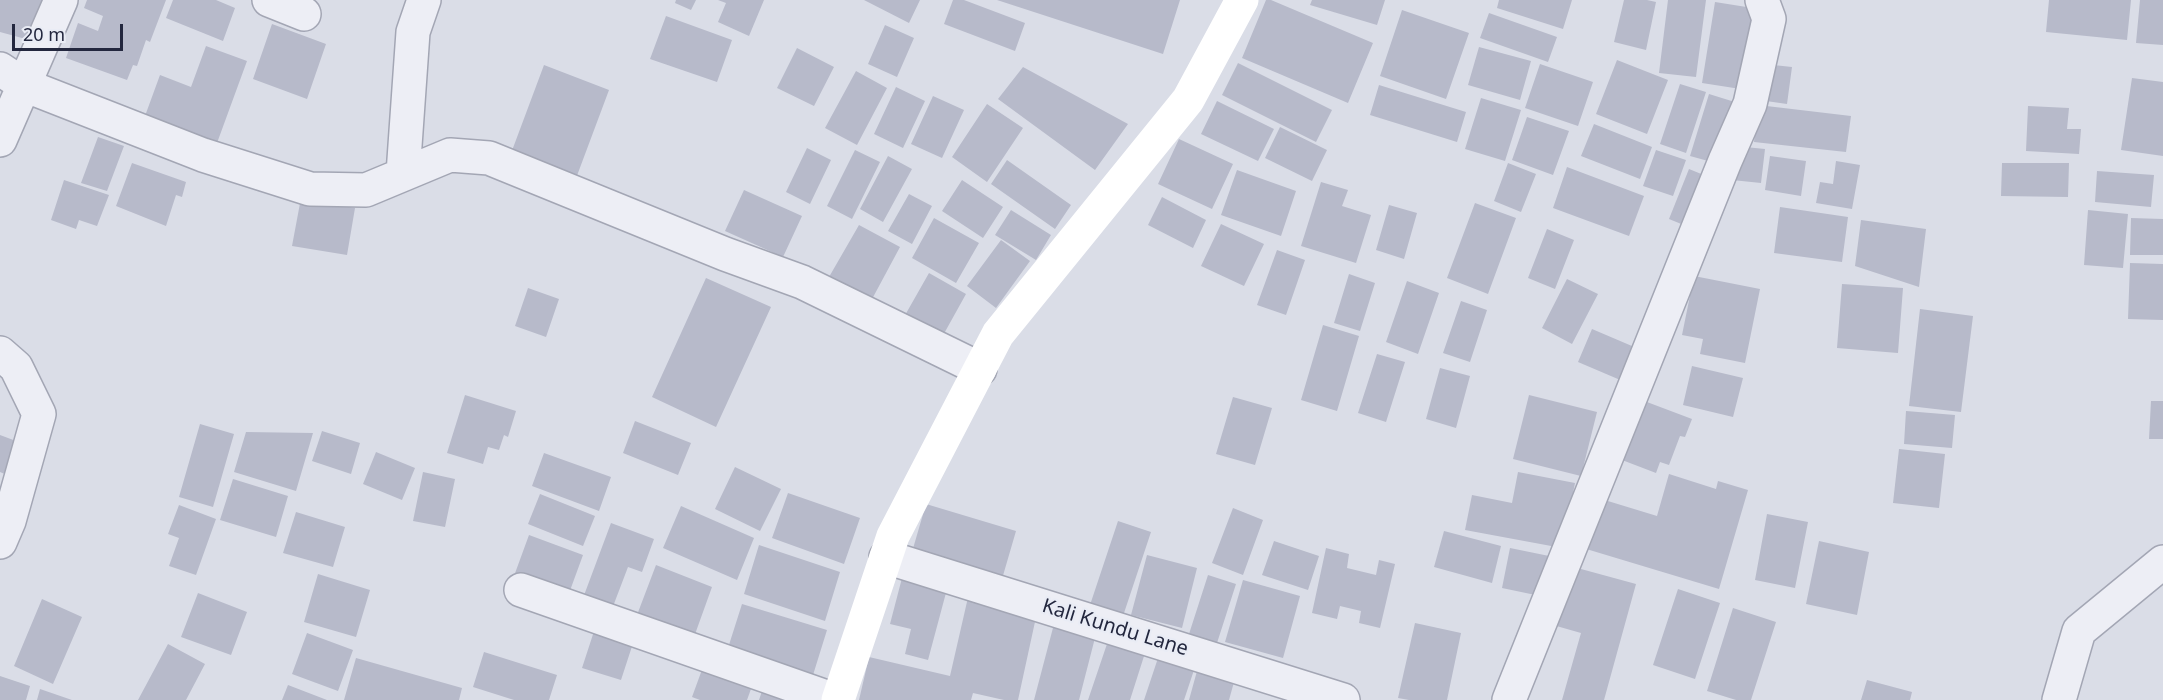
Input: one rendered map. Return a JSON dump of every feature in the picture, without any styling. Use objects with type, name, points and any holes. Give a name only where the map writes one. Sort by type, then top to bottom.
[{"type":"main road","points":[[837,700],[893,536],[998,334],[1188,100],[1242,0]]},
{"type":"street","points":[[0,140],[12,77],[61,0]]},
{"type":"street","points":[[269,0],[304,14]]},
{"type":"street","points":[[403,174],[413,32],[424,0]]},
{"type":"street","points":[[1509,700],[1725,161],[1750,104],[1769,19],[1762,0]]},
{"type":"street","points":[[12,77],[203,155],[310,189],[366,190],[450,155],[489,158],[724,255],[802,282],[980,369]]},
{"type":"street","points":[[0,352],[16,367],[39,414],[9,521],[0,542]]},
{"type":"street","name":"Kali Kundu Lane","points":[[886,557],[1344,700]]},
{"type":"street","points":[[2060,700],[2079,631],[2163,562]]},
{"type":"street","points":[[521,590],[837,700]]},
{"type":"building","points":[[0,0],[45,0],[33,41],[0,32]]},
{"type":"building","points":[[87,0],[166,0],[150,42],[146,40],[137,66],[133,65],[127,80],[66,58],[78,23],[98,31],[103,16],[84,8]]},
{"type":"building","points":[[173,0],[216,0],[235,8],[223,41],[166,18]]},
{"type":"building","points":[[676,0],[696,0],[691,10],[675,3]]},
{"type":"building","points":[[718,0],[764,0],[749,36],[718,22],[726,3]]},
{"type":"building","points":[[864,0],[920,0],[909,23]]},
{"type":"building","points":[[953,0],[964,0],[1025,23],[1015,51],[944,24]]},
{"type":"building","points":[[997,0],[1180,0],[1163,54]]},
{"type":"building","points":[[1266,0],[1271,0],[1373,43],[1348,103],[1242,58]]},
{"type":"building","points":[[1312,0],[1385,0],[1377,25],[1310,5]]},
{"type":"building","points":[[1499,0],[1572,0],[1563,29],[1497,8]]},
{"type":"building","points":[[1624,0],[1656,2],[1646,50],[1614,42]]},
{"type":"building","points":[[1668,0],[1706,0],[1696,77],[1659,73]]},
{"type":"building","points":[[2049,0],[2131,0],[2127,40],[2046,32]]},
{"type":"building","points":[[2140,0],[2163,0],[2163,45],[2136,43]]},
{"type":"building","points":[[1715,2],[1759,9],[1747,90],[1702,83]]},
{"type":"building","points":[[1402,10],[1469,33],[1446,99],[1380,76]]},
{"type":"building","points":[[1489,13],[1557,37],[1548,62],[1480,38]]},
{"type":"building","points":[[666,16],[732,40],[717,82],[650,59]]},
{"type":"building","points":[[272,24],[326,44],[307,99],[253,79]]},
{"type":"building","points":[[885,25],[914,38],[897,77],[868,64]]},
{"type":"building","points":[[206,46],[247,61],[217,143],[145,116],[160,75],[191,87]]},
{"type":"building","points":[[1479,47],[1531,61],[1520,100],[1468,85]]},
{"type":"building","points":[[797,48],[834,67],[814,106],[777,88]]},
{"type":"building","points":[[1617,60],[1668,80],[1647,134],[1596,114]]},
{"type":"building","points":[[1238,63],[1332,110],[1316,142],[1222,95]]},
{"type":"building","points":[[1540,64],[1593,82],[1578,126],[1525,108]]},
{"type":"building","points":[[1764,64],[1792,67],[1787,104],[1759,100]]},
{"type":"building","points":[[544,65],[609,90],[575,181],[510,156]]},
{"type":"building","points":[[1023,67],[1128,124],[1095,170],[998,99]]},
{"type":"building","points":[[856,71],[887,88],[857,145],[825,128]]},
{"type":"building","points":[[2132,78],[2163,82],[2163,156],[2121,150]]},
{"type":"building","points":[[1680,84],[1706,92],[1686,153],[1660,144]]},
{"type":"building","points":[[1379,85],[1466,112],[1457,142],[1370,115]]},
{"type":"building","points":[[896,87],[925,101],[903,148],[874,134]]},
{"type":"building","points":[[1709,94],[1738,103],[1719,164],[1690,156]]},
{"type":"building","points":[[933,96],[964,110],[942,158],[911,144]]},
{"type":"building","points":[[1481,98],[1521,110],[1505,161],[1465,149]]},
{"type":"building","points":[[1217,101],[1274,129],[1258,161],[1201,134]]},
{"type":"building","points":[[987,104],[1023,128],[987,182],[952,157]]},
{"type":"building","points":[[1758,105],[1851,116],[1846,152],[1754,142]]},
{"type":"building","points":[[2028,106],[2069,108],[2067,129],[2081,129],[2079,154],[2026,151]]},
{"type":"building","points":[[1527,117],[1569,131],[1553,175],[1512,160]]},
{"type":"building","points":[[1594,124],[1652,147],[1640,179],[1581,156]]},
{"type":"building","points":[[1280,127],[1327,150],[1312,181],[1265,158]]},
{"type":"building","points":[[98,137],[124,146],[107,191],[81,183]]},
{"type":"building","points":[[1179,139],[1233,164],[1212,209],[1158,184]]},
{"type":"building","points":[[1735,146],[1765,149],[1761,183],[1732,180]]},
{"type":"building","points":[[807,148],[831,160],[810,204],[786,192]]},
{"type":"building","points":[[855,150],[880,162],[852,219],[827,206]]},
{"type":"building","points":[[1656,150],[1686,160],[1673,196],[1643,186]]},
{"type":"building","points":[[888,156],[912,169],[883,222],[860,209]]},
{"type":"building","points":[[1770,156],[1806,161],[1801,196],[1765,190]]},
{"type":"building","points":[[1007,160],[1071,205],[1055,229],[991,184]]},
{"type":"building","points":[[1836,161],[1860,165],[1852,209],[1816,203],[1820,182],[1833,184]]},
{"type":"building","points":[[132,163],[186,182],[182,197],[176,195],[166,226],[116,206]]},
{"type":"building","points":[[1508,163],[1536,174],[1521,212],[1494,201]]},
{"type":"building","points":[[2002,163],[2069,163],[2068,197],[2001,196]]},
{"type":"building","points":[[1567,167],[1644,196],[1629,236],[1553,208]]},
{"type":"building","points":[[1689,169],[1716,180],[1696,230],[1669,219]]},
{"type":"building","points":[[1237,170],[1296,191],[1281,236],[1221,215]]},
{"type":"building","points":[[2097,171],[2154,175],[2151,207],[2095,202]]},
{"type":"building","points":[[64,180],[109,195],[97,226],[79,220],[76,229],[51,220]]},
{"type":"building","points":[[962,180],[1003,207],[983,238],[942,211]]},
{"type":"building","points":[[1321,182],[1348,190],[1342,206],[1371,215],[1356,263],[1301,246]]},
{"type":"building","points":[[744,190],[802,216],[783,257],[725,231]]},
{"type":"building","points":[[909,194],[932,206],[912,244],[888,231]]},
{"type":"building","points":[[1162,197],[1206,220],[1193,248],[1148,225]]},
{"type":"building","points":[[301,198],[355,208],[347,255],[292,246]]},
{"type":"building","points":[[1475,203],[1516,218],[1488,294],[1447,278]]},
{"type":"building","points":[[1389,205],[1417,213],[1404,259],[1376,250]]},
{"type":"building","points":[[1780,207],[1848,217],[1842,262],[1774,253]]},
{"type":"building","points":[[1011,210],[1051,235],[1036,260],[995,235]]},
{"type":"building","points":[[2088,210],[2128,214],[2123,268],[2084,265]]},
{"type":"building","points":[[934,218],[979,243],[956,283],[912,258]]},
{"type":"building","points":[[2131,218],[2163,219],[2163,255],[2130,255]]},
{"type":"building","points":[[1861,220],[1926,229],[1919,287],[1855,266]]},
{"type":"building","points":[[1221,224],[1264,244],[1244,286],[1201,266]]},
{"type":"building","points":[[859,225],[900,247],[871,301],[829,277]]},
{"type":"building","points":[[1547,229],[1574,240],[1555,289],[1528,278]]},
{"type":"building","points":[[1001,240],[1030,261],[996,308],[967,286]]},
{"type":"building","points":[[1277,250],[1305,260],[1286,315],[1257,305]]},
{"type":"building","points":[[2130,263],[2163,264],[2163,320],[2128,319]]},
{"type":"building","points":[[929,273],[966,294],[941,339],[904,317]]},
{"type":"building","points":[[1349,274],[1375,283],[1360,331],[1334,323]]},
{"type":"building","points":[[1694,276],[1760,289],[1745,363],[1700,354],[1703,339],[1682,335]]},
{"type":"building","points":[[706,278],[771,307],[716,427],[652,397]]},
{"type":"building","points":[[1567,279],[1598,294],[1572,344],[1542,328]]},
{"type":"building","points":[[1407,281],[1439,293],[1418,354],[1386,342]]},
{"type":"building","points":[[1842,284],[1903,288],[1898,353],[1837,348]]},
{"type":"building","points":[[528,288],[559,299],[546,337],[515,326]]},
{"type":"building","points":[[1461,301],[1487,310],[1470,362],[1443,353]]},
{"type":"building","points":[[1920,309],[1973,316],[1961,412],[1909,406]]},
{"type":"building","points":[[1323,325],[1359,336],[1337,411],[1301,400]]},
{"type":"building","points":[[1592,329],[1646,352],[1632,385],[1578,362]]},
{"type":"building","points":[[1377,354],[1405,362],[1386,422],[1358,413]]},
{"type":"building","points":[[1692,366],[1743,378],[1733,417],[1683,405]]},
{"type":"building","points":[[1440,368],[1470,376],[1456,428],[1426,419]]},
{"type":"building","points":[[465,395],[516,411],[508,437],[504,435],[499,450],[488,447],[483,464],[447,453]]},
{"type":"building","points":[[1529,395],[1597,412],[1581,476],[1513,459]]},
{"type":"building","points":[[1631,396],[1692,419],[1685,437],[1680,436],[1669,465],[1660,462],[1656,473],[1622,460]]},
{"type":"building","points":[[1233,397],[1272,408],[1255,465],[1216,454]]},
{"type":"building","points":[[2151,401],[2163,401],[2163,439],[2149,439]]},
{"type":"building","points":[[1906,411],[1955,415],[1952,448],[1904,444]]},
{"type":"building","points":[[635,421],[691,443],[678,475],[623,453]]},
{"type":"building","points":[[200,424],[234,434],[213,507],[179,497]]},
{"type":"building","points":[[322,431],[360,443],[351,474],[312,461]]},
{"type":"building","points":[[246,432],[313,433],[296,491],[234,472]]},
{"type":"building","points":[[0,435],[24,444],[12,477],[0,472]]},
{"type":"building","points":[[1899,449],[1945,454],[1939,508],[1893,503]]},
{"type":"building","points":[[376,452],[415,468],[402,500],[363,484]]},
{"type":"building","points":[[544,453],[611,477],[599,511],[532,486]]},
{"type":"building","points":[[735,467],[781,489],[760,531],[715,509]]},
{"type":"building","points":[[423,472],[455,479],[445,527],[413,521]]},
{"type":"building","points":[[1518,472],[1575,483],[1562,548],[1465,530],[1472,495],[1512,503]]},
{"type":"building","points":[[1669,474],[1716,489],[1718,481],[1748,490],[1719,589],[1583,548],[1598,498],[1657,516]]},
{"type":"building","points":[[233,479],[288,496],[276,537],[220,520]]},
{"type":"building","points":[[788,493],[860,518],[844,564],[772,538]]},
{"type":"building","points":[[540,494],[595,516],[583,546],[528,524]]},
{"type":"building","points":[[926,504],[1016,531],[1002,579],[912,552]]},
{"type":"building","points":[[179,505],[216,519],[196,575],[169,566],[179,538],[168,534]]},
{"type":"building","points":[[681,506],[754,538],[737,580],[663,548]]},
{"type":"building","points":[[1233,508],[1263,520],[1243,575],[1212,563]]},
{"type":"building","points":[[296,512],[345,527],[333,567],[283,553]]},
{"type":"building","points":[[1767,514],[1808,522],[1795,588],[1755,580]]},
{"type":"building","points":[[1118,521],[1151,532],[1121,622],[1088,611]]},
{"type":"building","points":[[611,523],[654,539],[642,572],[628,567],[612,609],[583,598]]},
{"type":"building","points":[[1444,531],[1501,546],[1492,583],[1434,567]]},
{"type":"building","points":[[529,535],[583,555],[568,596],[514,576]]},
{"type":"building","points":[[1274,541],[1319,556],[1308,590],[1262,575]]},
{"type":"building","points":[[1819,541],[1869,552],[1857,615],[1806,604]]},
{"type":"building","points":[[759,545],[840,572],[825,621],[744,594]]},
{"type":"building","points":[[1326,548],[1349,554],[1347,568],[1376,575],[1379,560],[1395,564],[1380,628],[1359,623],[1361,611],[1340,606],[1337,619],[1312,613]]},
{"type":"building","points":[[1510,548],[1554,557],[1545,597],[1502,588]]},
{"type":"building","points":[[1147,555],[1197,568],[1182,628],[1131,615]]},
{"type":"building","points":[[656,565],[712,587],[694,637],[637,615]]},
{"type":"building","points":[[1570,566],[1636,584],[1604,700],[1562,700],[1581,633],[1553,625]]},
{"type":"building","points":[[318,574],[370,590],[356,637],[304,622]]},
{"type":"building","points":[[1208,575],[1236,584],[1217,643],[1189,634]]},
{"type":"building","points":[[902,578],[947,589],[928,660],[905,654],[911,629],[890,624]]},
{"type":"building","points":[[1243,580],[1300,596],[1283,658],[1225,642]]},
{"type":"building","points":[[1678,589],[1720,603],[1695,679],[1653,665]]},
{"type":"building","points":[[198,593],[247,612],[231,655],[181,637]]},
{"type":"building","points":[[969,593],[1038,608],[1018,700],[1004,700],[973,693],[971,700],[859,700],[869,657],[950,676]]},
{"type":"building","points":[[42,599],[82,617],[53,684],[14,666]]},
{"type":"building","points":[[742,604],[827,630],[813,675],[728,648]]},
{"type":"building","points":[[1733,608],[1776,622],[1751,700],[1736,700],[1707,691]]},
{"type":"building","points":[[598,619],[637,631],[621,680],[582,668]]},
{"type":"building","points":[[1415,623],[1461,633],[1447,700],[1398,698]]},
{"type":"building","points":[[1054,624],[1096,634],[1079,700],[1034,700]]},
{"type":"building","points":[[307,633],[353,650],[338,691],[292,674]]},
{"type":"building","points":[[1108,641],[1145,653],[1130,700],[1088,700]]},
{"type":"building","points":[[168,644],[205,664],[186,700],[138,700]]},
{"type":"building","points":[[484,652],[557,675],[549,700],[514,700],[473,687]]},
{"type":"building","points":[[1160,652],[1196,664],[1184,700],[1144,700]]},
{"type":"building","points":[[707,656],[756,675],[747,700],[700,700],[692,697]]},
{"type":"building","points":[[356,658],[462,688],[459,700],[344,700]]},
{"type":"building","points":[[1197,671],[1234,682],[1229,700],[1189,700]]},
{"type":"building","points":[[0,676],[30,686],[26,700],[0,700]]},
{"type":"building","points":[[766,679],[810,700],[759,700]]},
{"type":"building","points":[[1867,680],[1912,692],[1910,700],[1861,700]]},
{"type":"building","points":[[288,685],[327,700],[282,700]]},
{"type":"building","points":[[40,689],[72,700],[37,700]]}]
